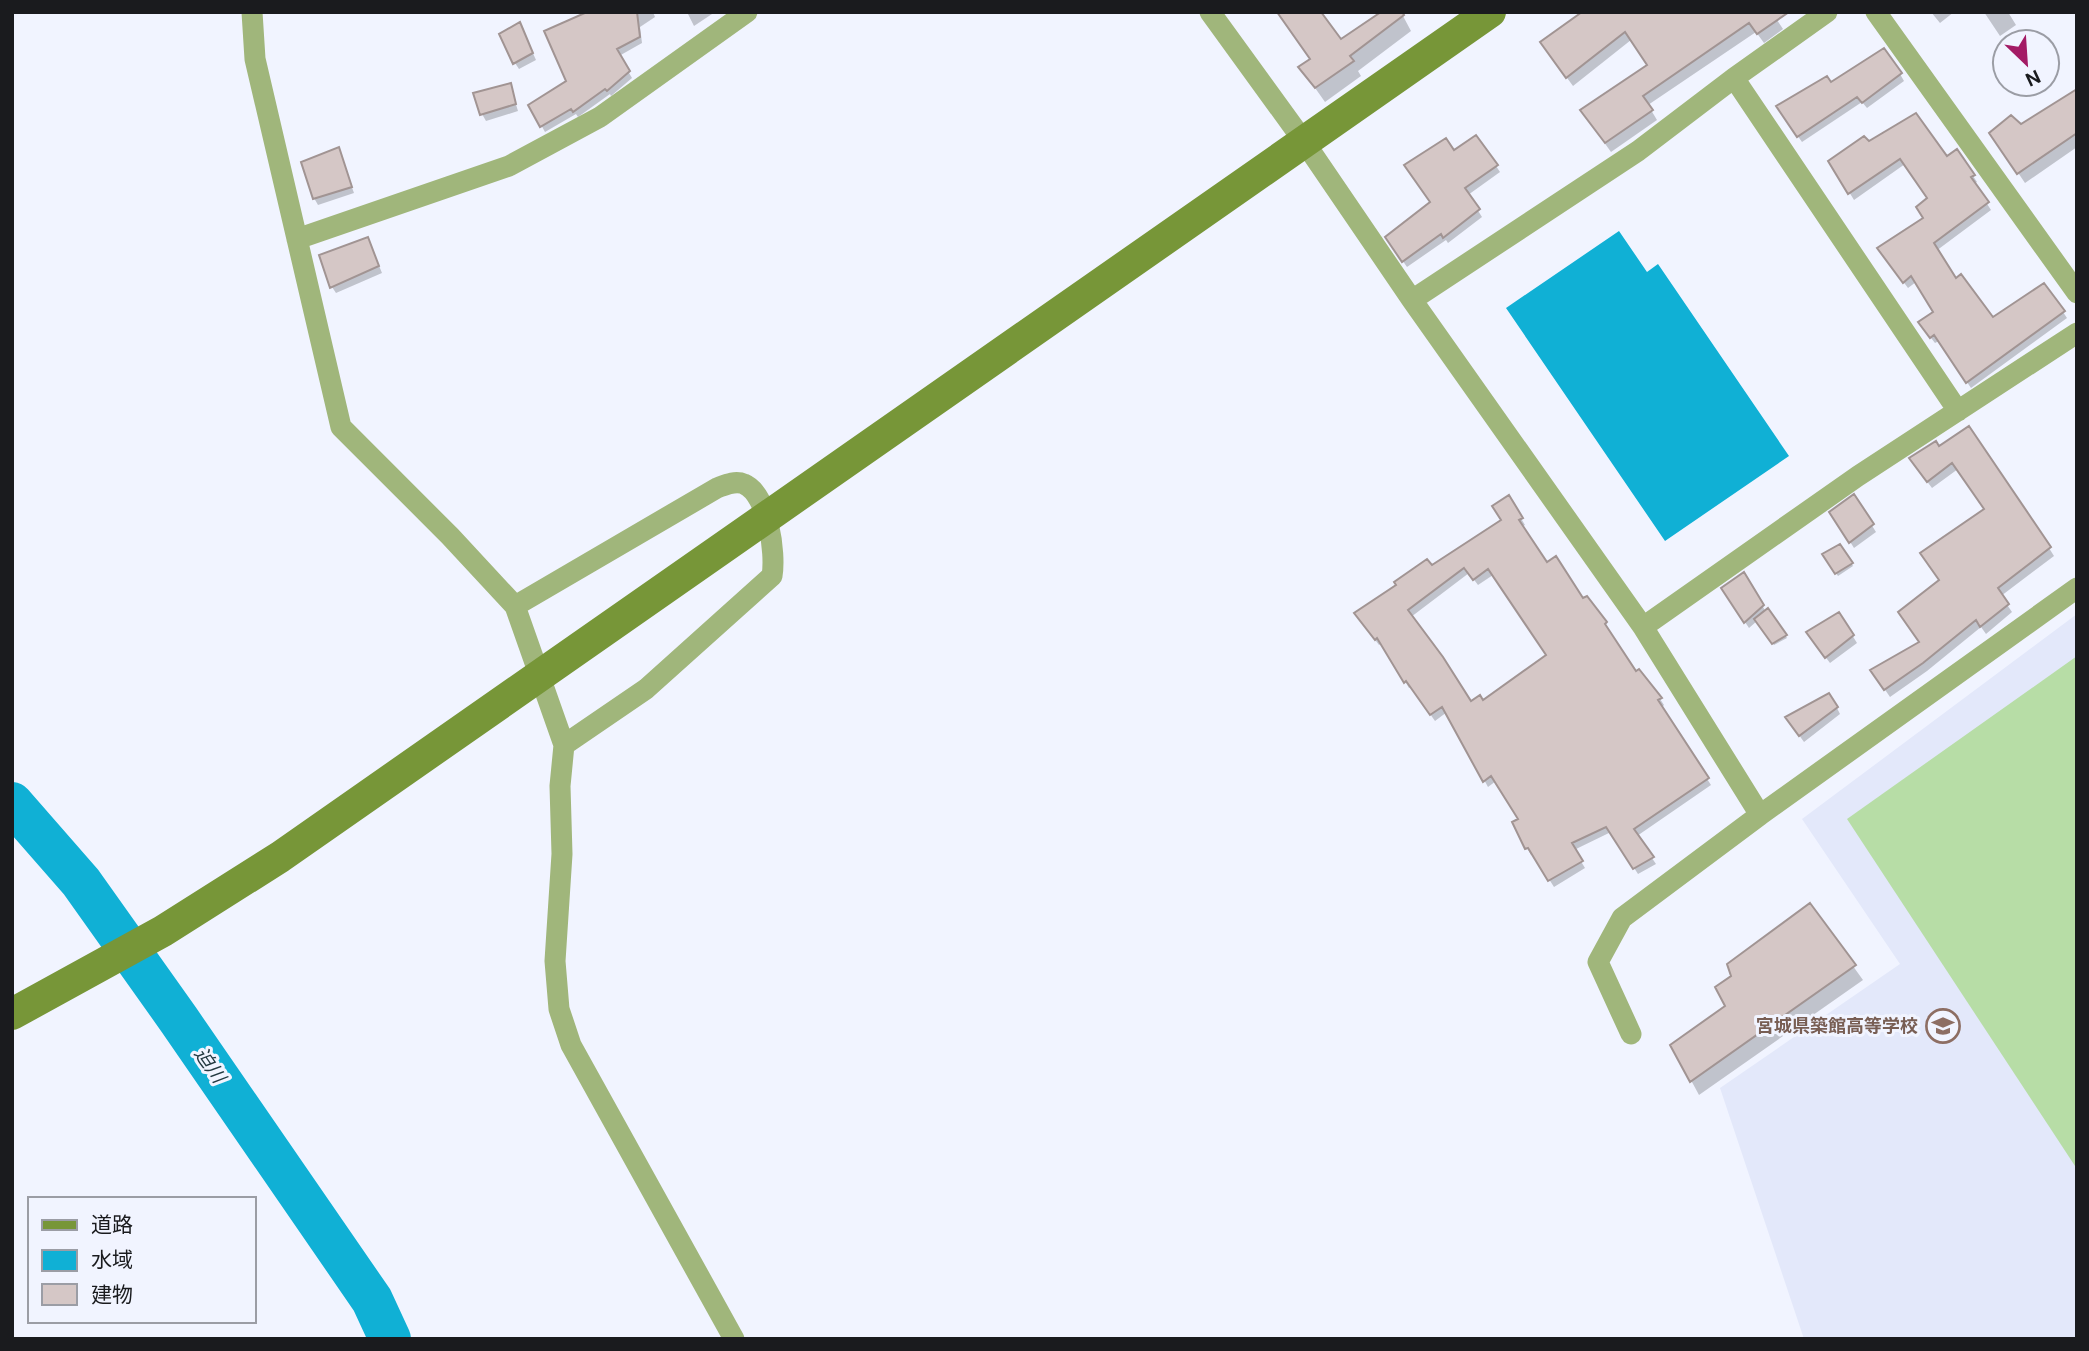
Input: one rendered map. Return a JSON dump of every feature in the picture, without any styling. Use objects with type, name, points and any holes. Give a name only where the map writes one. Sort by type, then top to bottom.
[{"type":"street","points":[[251,12],[255,59],[341,427],[450,536],[515,606],[564,745],[560,786],[562,854],[555,961],[559,1009],[571,1045],[734,1339]]},
{"type":"street","points":[[297,239],[509,166],[600,117],[747,12]]},
{"type":"street","points":[[1210,12],[1305,142],[1412,300],[1643,627],[1760,815]]},
{"type":"street","points":[[12,1014],[163,931],[280,857],[1490,12]]},
{"type":"street","points":[[1412,300],[1638,151],[1827,12]]},
{"type":"street","points":[[1876,12],[2077,293]]},
{"type":"street","points":[[1734,78],[1958,411]]},
{"type":"street","points":[[1643,627],[1858,476],[2077,333]]},
{"type":"street","points":[[515,606],[724,486],[743,483],[754,491],[767,517],[774,548],[772,576],[646,689],[564,745]]},
{"type":"street","points":[[1631,1034],[1598,962],[1622,918],[1760,815],[2077,588]]},
{"type":"shaded area","name":"宮城県築館高等学校","points":[[2077,614],[2077,1339],[1804,1339],[1720,1088],[1900,964],[1802,819]]},
{"type":"green space","points":[[2077,656],[2077,1169],[1847,819]]},
{"type":"water","points":[[1619,231],[1647,272],[1658,264],[1789,456],[1665,541],[1506,308]]},
{"type":"building","points":[[587,12],[637,12],[640,37],[617,49],[630,71],[607,91],[605,89],[573,112],[571,109],[540,127],[528,105],[566,81],[544,31]]},
{"type":"building","points":[[1277,12],[1321,12],[1341,39],[1381,12],[1402,12],[1404,15],[1350,56],[1354,61],[1315,88],[1298,67],[1310,59]]},
{"type":"building","points":[[1582,12],[1789,12],[1757,34],[1749,23],[1643,96],[1653,110],[1605,143],[1580,110],[1647,65],[1625,32],[1566,78],[1540,42]]},
{"type":"building","points":[[520,22],[533,53],[513,64],[499,34]]},
{"type":"building","points":[[1884,48],[1902,73],[1862,103],[1857,97],[1797,137],[1776,106],[1827,76],[1831,82]]},
{"type":"building","points":[[511,83],[516,104],[480,115],[473,93]]},
{"type":"building","points":[[2077,89],[2077,133],[2017,174],[1989,133],[2011,115],[2021,124]]},
{"type":"building","points":[[1916,113],[1947,156],[1957,149],[1975,175],[1971,177],[1989,202],[1934,243],[1956,278],[1961,274],[1993,317],[2044,283],[2065,311],[1966,383],[1934,335],[1930,338],[1918,322],[1933,312],[1911,276],[1903,283],[1877,248],[1923,218],[1916,207],[1927,198],[1900,159],[1848,194],[1828,161],[1864,136],[1869,141]]},
{"type":"building","points":[[1476,135],[1498,165],[1465,188],[1480,209],[1443,238],[1441,234],[1402,262],[1385,237],[1430,202],[1404,165],[1446,138],[1454,150]]},
{"type":"building","points":[[339,147],[352,187],[313,199],[301,162]]},
{"type":"building","points":[[368,237],[379,266],[330,288],[319,255]]},
{"type":"building","points":[[1969,426],[2051,547],[1998,588],[2009,604],[1980,627],[1976,620],[1923,663],[1884,690],[1870,670],[1919,642],[1898,612],[1939,580],[1920,553],[1984,509],[1952,463],[1927,482],[1909,458],[1936,441],[1939,446]]},
{"type":"building","points":[[1854,494],[1874,524],[1849,543],[1829,512]]},
{"type":"building","points":[[1509,495],[1523,518],[1519,520],[1547,562],[1556,556],[1583,598],[1587,596],[1607,622],[1605,624],[1636,671],[1639,669],[1662,698],[1658,700],[1709,778],[1634,829],[1654,857],[1633,869],[1606,827],[1572,843],[1583,861],[1548,881],[1528,848],[1525,849],[1512,822],[1518,819],[1491,776],[1483,782],[1442,707],[1430,715],[1406,681],[1404,683],[1377,638],[1375,640],[1354,613],[1396,585],[1394,582],[1427,559],[1432,565],[1501,520],[1492,506]],"holes":[[[1464,568],[1473,580],[1488,569],[1546,655],[1483,700],[1480,695],[1471,701],[1408,610]]]},
{"type":"building","points":[[1840,544],[1853,563],[1835,574],[1822,554]]},
{"type":"building","points":[[1744,572],[1764,605],[1744,623],[1721,588]]},
{"type":"building","points":[[1768,608],[1787,635],[1772,644],[1754,619]]},
{"type":"building","points":[[1839,612],[1854,635],[1825,658],[1806,632]]},
{"type":"building","points":[[1829,693],[1838,707],[1799,736],[1785,717]]},
{"type":"building","points":[[1810,903],[1856,965],[1690,1082],[1670,1045],[1725,1006],[1715,987],[1731,976],[1727,964]]},
{"type":"waterway","name":"迫川","points":[[12,803],[81,882],[179,1020],[372,1300],[390,1339]]},
{"type":"place","name":"宮城県築館高等学校","points":[[1943,1026]]}]
